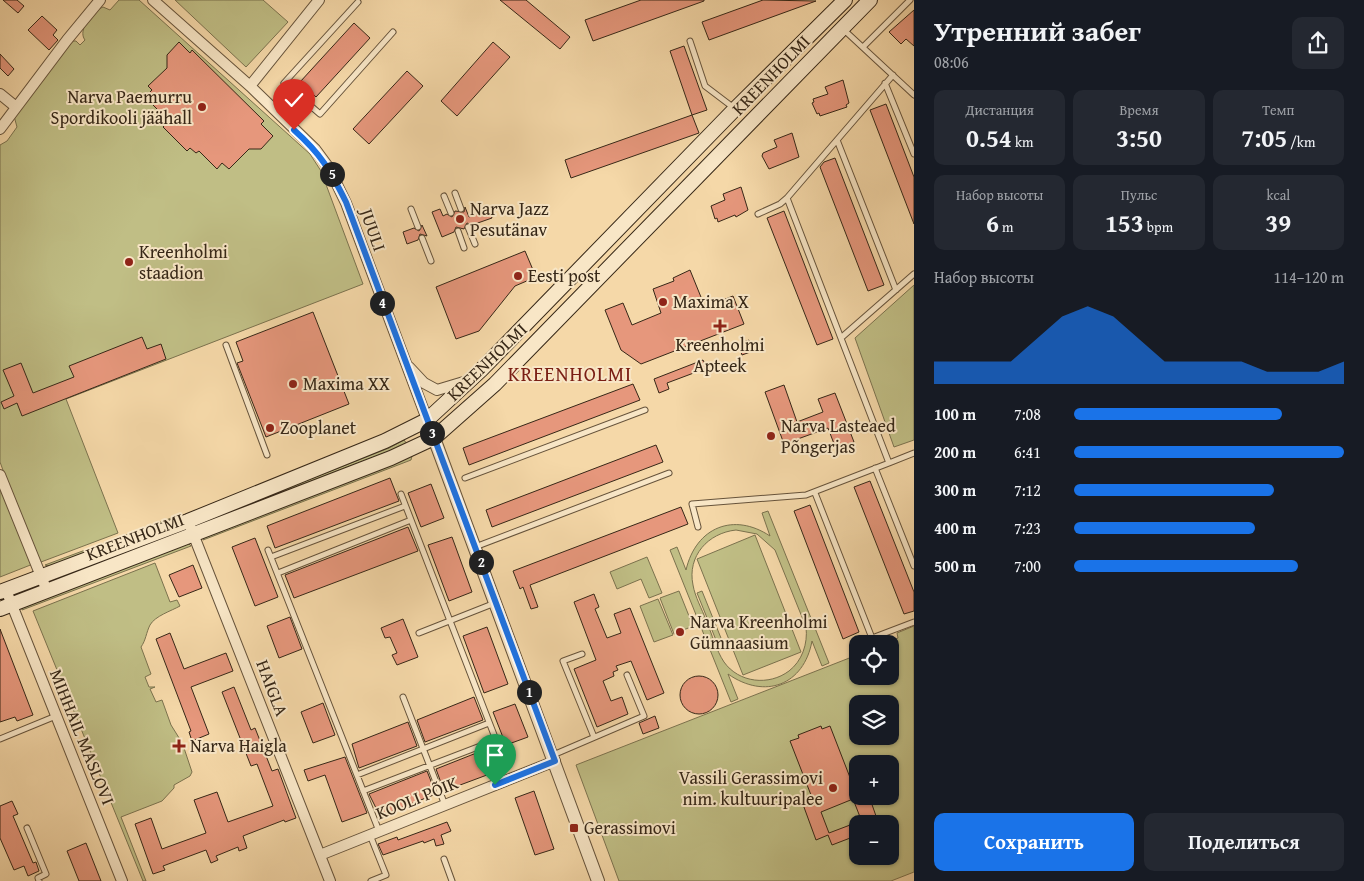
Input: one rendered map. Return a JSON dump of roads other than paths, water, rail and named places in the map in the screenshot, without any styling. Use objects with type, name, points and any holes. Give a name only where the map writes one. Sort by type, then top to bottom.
[{"type":"main road","name":"KREENHOLMI","points":[[3,591],[188,521],[385,442],[427,420],[470,380],[735,108],[846,0]]},
{"type":"main road","name":"KREENHOLMI","points":[[6,607],[391,458],[434,438],[495,384],[870,0]]},
{"type":"main road","points":[[735,108],[750,123]]},
{"type":"main road","points":[[579,269],[594,283]]},
{"type":"street","points":[[0,129],[67,40],[100,0]]},
{"type":"street","name":"JUULI","points":[[153,0],[250,86],[316,149],[329,168],[346,202],[434,438]]},
{"type":"street","points":[[250,86],[319,0]]},
{"type":"street","points":[[0,94],[16,107]]},
{"type":"street","points":[[405,363],[424,383],[437,390],[470,380]]},
{"type":"street","points":[[434,438],[598,881]]},
{"type":"street","points":[[0,475],[47,591]]},
{"type":"street","name":"HAIGLA","points":[[188,521],[330,881]]},
{"type":"street","name":"MIHHAIL MASLOVI","points":[[3,591],[6,607],[56,716],[122,881]]},
{"type":"street","name":"KOOLI PÕIK","points":[[320,855],[445,805],[554,758]]},
{"type":"lane","points":[[863,47],[910,0]]},
{"type":"lane","points":[[358,2],[284,83],[320,114],[393,32]]},
{"type":"lane","points":[[842,28],[914,95]]},
{"type":"lane","points":[[690,41],[705,86],[735,108]]},
{"type":"lane","points":[[758,214],[780,204],[787,198],[893,75]]},
{"type":"lane","points":[[885,83],[914,154]]},
{"type":"lane","points":[[837,140],[896,290]]},
{"type":"lane","points":[[454,193],[461,208]]},
{"type":"lane","points":[[444,196],[451,213]]},
{"type":"lane","points":[[787,198],[889,463]]},
{"type":"lane","points":[[411,209],[418,227]]},
{"type":"lane","points":[[468,227],[475,244]]},
{"type":"lane","points":[[458,231],[464,248]]},
{"type":"lane","points":[[422,238],[431,261]]},
{"type":"lane","points":[[842,337],[914,274]]},
{"type":"lane","points":[[226,345],[267,455]]},
{"type":"lane","points":[[465,478],[645,410]]},
{"type":"lane","points":[[698,527],[692,504],[806,495],[914,454]]},
{"type":"lane","points":[[875,468],[914,566]]},
{"type":"lane","points":[[475,547],[669,473]]},
{"type":"lane","points":[[815,492],[872,638],[914,622]]},
{"type":"lane","points":[[363,791],[496,740],[401,494]]},
{"type":"lane","points":[[271,557],[405,506]]},
{"type":"lane","points":[[278,573],[411,520]]},
{"type":"lane","points":[[268,550],[363,791],[386,875],[371,881]]},
{"type":"lane","points":[[419,633],[496,603]]},
{"type":"lane","points":[[582,654],[563,661],[594,737]]},
{"type":"lane","points":[[554,758],[594,737],[644,716],[627,674]]},
{"type":"lane","points":[[403,698],[445,805]]},
{"type":"lane","points":[[0,740],[56,716]]},
{"type":"lane","points":[[357,775],[489,723]]},
{"type":"lane","points":[[27,828],[46,874],[38,878],[39,881]]},
{"type":"lane","points":[[444,859],[452,881]]},
{"type":"place","name":"Narva Paemurru Spordikooli jäähall","points":[[202,107]]},
{"type":"place","name":"Narva Jazz Pesutänav","points":[[460,219]]},
{"type":"place","name":"Kreenholmi staadion","points":[[129,262]]},
{"type":"place","name":"Eesti post","points":[[518,276]]},
{"type":"place","name":"Maxima X","points":[[663,302]]},
{"type":"place","name":"Kreenholmi Apteek","points":[[720,326]]},
{"type":"place","name":"Maxima XX","points":[[293,384]]},
{"type":"place","name":"Zooplanet","points":[[270,428]]},
{"type":"place","name":"Narva Lasteaed Põngerjas","points":[[771,436]]},
{"type":"place","name":"Narva Kreenholmi Gümnaasium","points":[[680,632]]},
{"type":"place","name":"Narva Haigla","points":[[179,746]]},
{"type":"place","name":"Vassili Gerassimovi nim. kultuuripalee","points":[[833,788]]},
{"type":"place","name":"Gerassimovi","points":[[574,828]]},
{"type":"district","name":"KREENHOLMI","points":[[570,374]]}]
